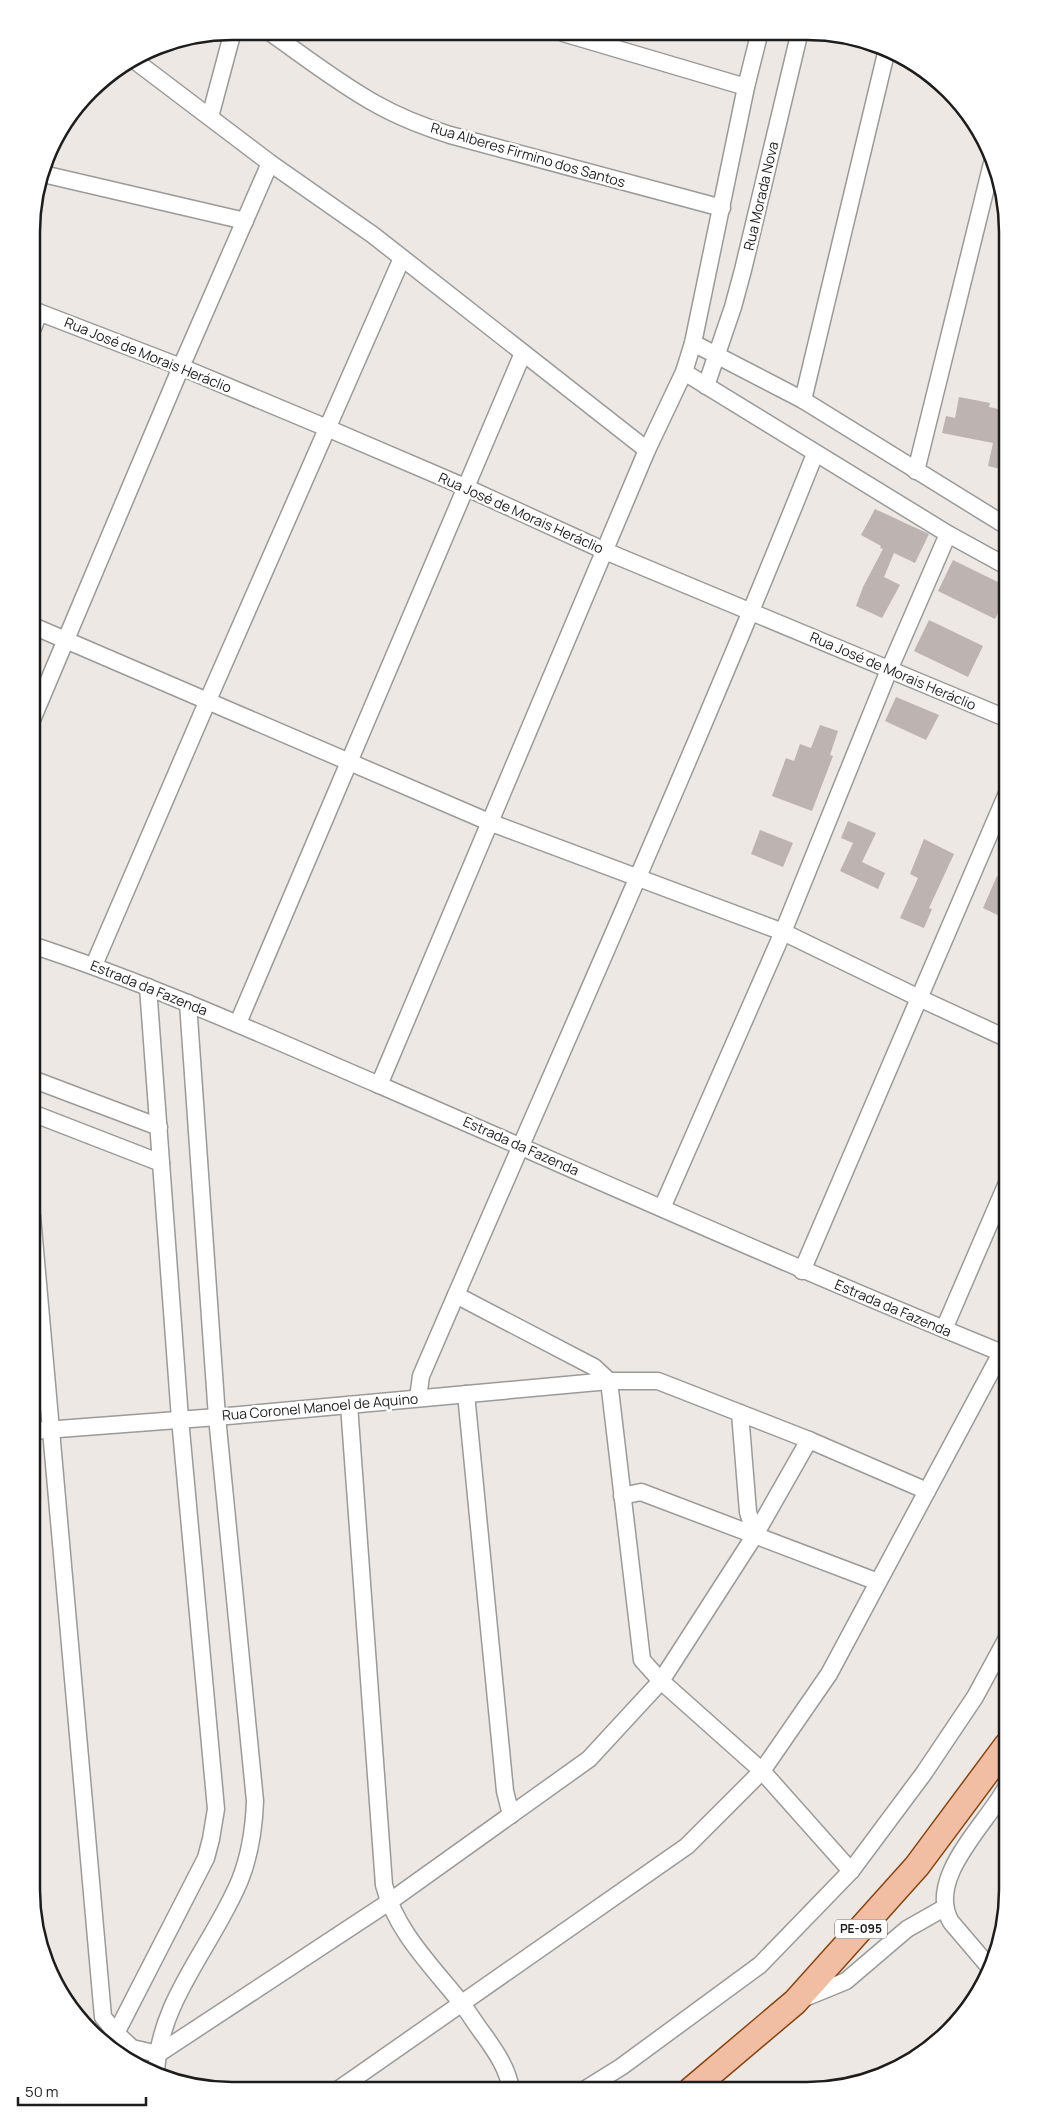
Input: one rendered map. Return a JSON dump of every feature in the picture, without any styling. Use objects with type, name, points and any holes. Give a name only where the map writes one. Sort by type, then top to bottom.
[{"type":"main road","name":"PE-095","points":[[700,2082],[795,2002],[917,1866],[999,1756]]},
{"type":"street","points":[[210,117],[231,40]]},
{"type":"street","name":"Rua Alberes Firmino dos Santos","points":[[280,40],[360,95],[426,127],[722,208]]},
{"type":"street","points":[[587,40],[746,87]]},
{"type":"street","points":[[379,1084],[647,450],[684,372],[693,343],[758,40]]},
{"type":"street","name":"Rua Morada Nova","points":[[706,386],[744,270],[798,40]]},
{"type":"street","points":[[803,400],[885,57]]},
{"type":"street","points":[[139,64],[270,163],[344,214],[402,258],[647,450]]},
{"type":"street","points":[[40,701],[181,367],[270,163]]},
{"type":"street","points":[[916,471],[990,173]]},
{"type":"street","points":[[49,175],[245,221]]},
{"type":"street","points":[[94,965],[402,258]]},
{"type":"street","name":"Rua José de Morais Heráclio","points":[[40,313],[181,367],[327,428],[605,550],[999,715]]},
{"type":"street","points":[[693,343],[803,400],[999,522]]},
{"type":"street","points":[[238,1023],[522,353]]},
{"type":"street","points":[[684,372],[815,454],[948,534],[999,562]]},
{"type":"street","points":[[418,1398],[421,1376],[752,612],[815,454]]},
{"type":"street","points":[[662,1208],[783,932],[889,670],[948,534]]},
{"type":"street","points":[[40,629],[489,822],[639,876],[783,932],[919,998],[999,1034]]},
{"type":"street","points":[[802,1270],[999,812]]},
{"type":"street","name":"Estrada da Fazenda","points":[[40,948],[94,965],[238,1023],[802,1270],[999,1352]]},
{"type":"street","points":[[113,2041],[206,1858],[212,1839],[216,1810],[180,1419],[148,987]]},
{"type":"street","points":[[157,2066],[166,2019],[240,1881],[251,1846],[256,1801],[217,1416],[188,1003]]},
{"type":"street","points":[[40,1082],[159,1127]]},
{"type":"street","points":[[40,1116],[162,1163]]},
{"type":"street","points":[[944,1329],[999,1204]]},
{"type":"street","points":[[456,1295],[594,1366],[608,1381],[642,1660],[661,1681],[762,1771],[851,1870]]},
{"type":"street","points":[[40,1311],[103,2017],[113,2040]]},
{"type":"street","points":[[349,2082],[688,1846],[762,1771],[829,1674],[927,1491],[999,1363]]},
{"type":"street","name":"Rua Coronel Manoel de Aquino","points":[[40,1430],[349,1405],[608,1381],[658,1380],[809,1440],[927,1491]]},
{"type":"street","points":[[466,1394],[505,1791],[511,1814]]},
{"type":"street","points":[[349,1405],[384,1885],[388,1902],[405,1931],[426,1962],[462,2004],[501,2060],[508,2082]]},
{"type":"street","points":[[740,1413],[748,1512],[755,1535]]},
{"type":"street","points":[[114,2042],[158,2054],[388,1902],[589,1759],[661,1681],[755,1535],[809,1440]]},
{"type":"street","points":[[622,1496],[641,1492],[878,1582]]},
{"type":"street","points":[[597,2082],[621,2067],[760,1965],[851,1870],[924,1773],[975,1697],[999,1653]]},
{"type":"street","points":[[985,1962],[957,1930],[944,1908],[944,1891],[948,1877],[999,1798]]},
{"type":"street","points":[[795,2002],[846,1981],[907,1929],[944,1908]]},
{"type":"building","points":[[959,397],[990,403],[989,407],[999,409],[999,469],[988,466],[993,443],[942,433],[946,416],[955,418]]},
{"type":"building","points":[[875,509],[929,534],[915,563],[894,553],[884,577],[900,585],[882,618],[856,606],[863,587],[883,549],[861,535]]},
{"type":"building","points":[[953,560],[999,583],[999,611],[995,619],[938,591]]},
{"type":"building","points":[[929,620],[983,646],[968,677],[914,651]]},
{"type":"building","points":[[896,697],[939,715],[926,740],[885,721]]},
{"type":"building","points":[[820,725],[838,731],[830,755],[833,756],[812,811],[772,796],[786,758],[794,761],[800,744],[811,748]]},
{"type":"building","points":[[848,821],[876,833],[862,862],[885,873],[878,889],[840,871],[853,843],[841,838]]},
{"type":"building","points":[[760,830],[793,843],[783,867],[751,854]]},
{"type":"building","points":[[924,839],[954,854],[929,908],[932,909],[924,928],[900,918],[918,878],[910,874]]},
{"type":"building","points":[[997,876],[999,877],[999,916],[983,908]]}]
